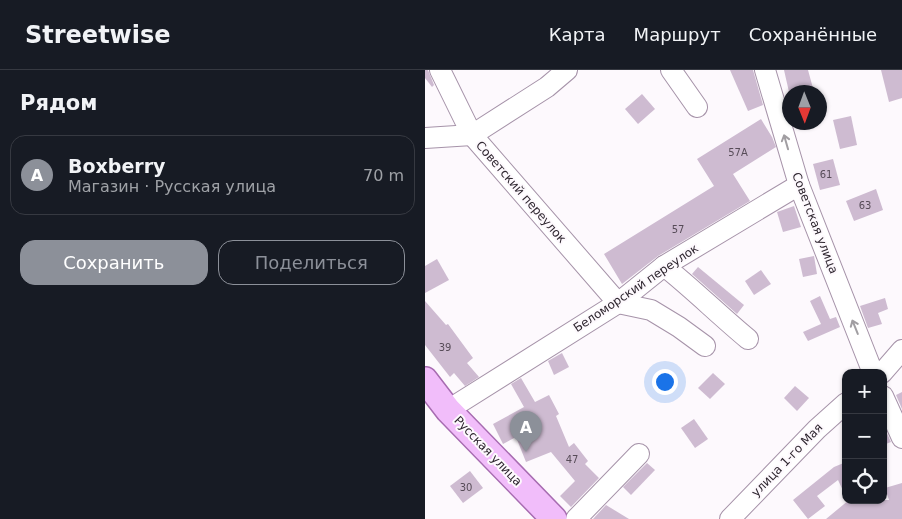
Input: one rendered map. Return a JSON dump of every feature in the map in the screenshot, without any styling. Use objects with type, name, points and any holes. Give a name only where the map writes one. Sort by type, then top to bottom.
[{"type":"main road","name":"Русская улица","points":[[425,380],[448,410],[554,519]]},
{"type":"street","name":"Советский переулок","points":[[440,70],[472,135],[618,303]]},
{"type":"street","points":[[425,138],[472,135],[547,87],[567,70]]},
{"type":"street","points":[[671,70],[697,107]]},
{"type":"street","name":"Советская улица","points":[[765,70],[799,185],[871,369]]},
{"type":"street","name":"Беломорский переулок","points":[[448,410],[618,303],[664,266],[799,185]]},
{"type":"street","points":[[664,266],[748,339]]},
{"type":"street","points":[[618,303],[651,310],[705,346]]},
{"type":"street","points":[[885,369],[902,350]]},
{"type":"street","points":[[887,405],[902,438]]},
{"type":"street","name":"улица 1-го Мая","points":[[731,519],[817,429],[842,407]]},
{"type":"street","points":[[576,519],[639,454]]},
{"type":"building","points":[[425,70],[428,70],[434,85],[432,87],[425,78]]},
{"type":"building","points":[[730,70],[753,70],[763,105],[748,111]]},
{"type":"building","points":[[784,70],[808,70],[812,85],[787,85]]},
{"type":"building","points":[[881,70],[902,70],[902,98],[889,102]]},
{"type":"building","points":[[642,94],[655,109],[638,124],[625,109]]},
{"type":"building","points":[[851,116],[857,145],[840,149],[833,120]]},
{"type":"building","points":[[761,119],[776,147],[733,174],[750,201],[658,256],[622,284],[604,254],[714,186],[697,159]]},
{"type":"building","points":[[833,159],[840,185],[820,190],[813,164]]},
{"type":"building","points":[[876,189],[883,210],[854,221],[846,201]]},
{"type":"building","points":[[794,206],[801,227],[783,232],[777,212]]},
{"type":"building","points":[[814,256],[817,274],[803,277],[799,259]]},
{"type":"building","points":[[437,259],[449,280],[425,293],[425,266]]},
{"type":"building","points":[[698,267],[744,305],[737,314],[692,274]]},
{"type":"building","points":[[761,270],[771,284],[754,295],[745,281]]},
{"type":"building","points":[[820,296],[830,319],[836,317],[840,327],[808,341],[803,332],[821,324],[810,301]]},
{"type":"building","points":[[885,298],[888,309],[878,313],[882,324],[868,328],[860,306]]},
{"type":"building","points":[[425,301],[446,325],[448,324],[473,358],[467,363],[479,377],[465,386],[454,373],[450,377],[425,345]]},
{"type":"building","points":[[562,353],[569,367],[554,375],[548,361]]},
{"type":"building","points":[[713,373],[725,384],[710,399],[698,388]]},
{"type":"building","points":[[521,378],[535,402],[549,395],[559,414],[556,416],[569,447],[574,443],[588,461],[585,464],[599,478],[571,507],[560,496],[575,481],[551,452],[526,462],[516,437],[503,444],[493,424],[524,407],[511,384]]},
{"type":"building","points":[[795,386],[809,398],[797,411],[784,398]]},
{"type":"building","points":[[902,392],[902,409],[896,395]]},
{"type":"building","points":[[694,419],[708,439],[695,448],[681,428]]},
{"type":"building","points":[[887,434],[891,442],[887,444]]},
{"type":"building","points":[[647,463],[655,470],[631,495],[623,487]]},
{"type":"building","points":[[842,464],[842,488],[838,480],[817,496],[825,506],[808,519],[793,500],[834,467]]},
{"type":"building","points":[[470,471],[483,488],[463,503],[450,486]]},
{"type":"building","points":[[902,483],[902,519],[826,519],[844,504],[887,504],[887,500],[889,500],[887,487]]},
{"type":"building","points":[[606,505],[629,519],[593,519]]},
{"type":"place","name":"Boxberry","points":[[526,452]]}]
